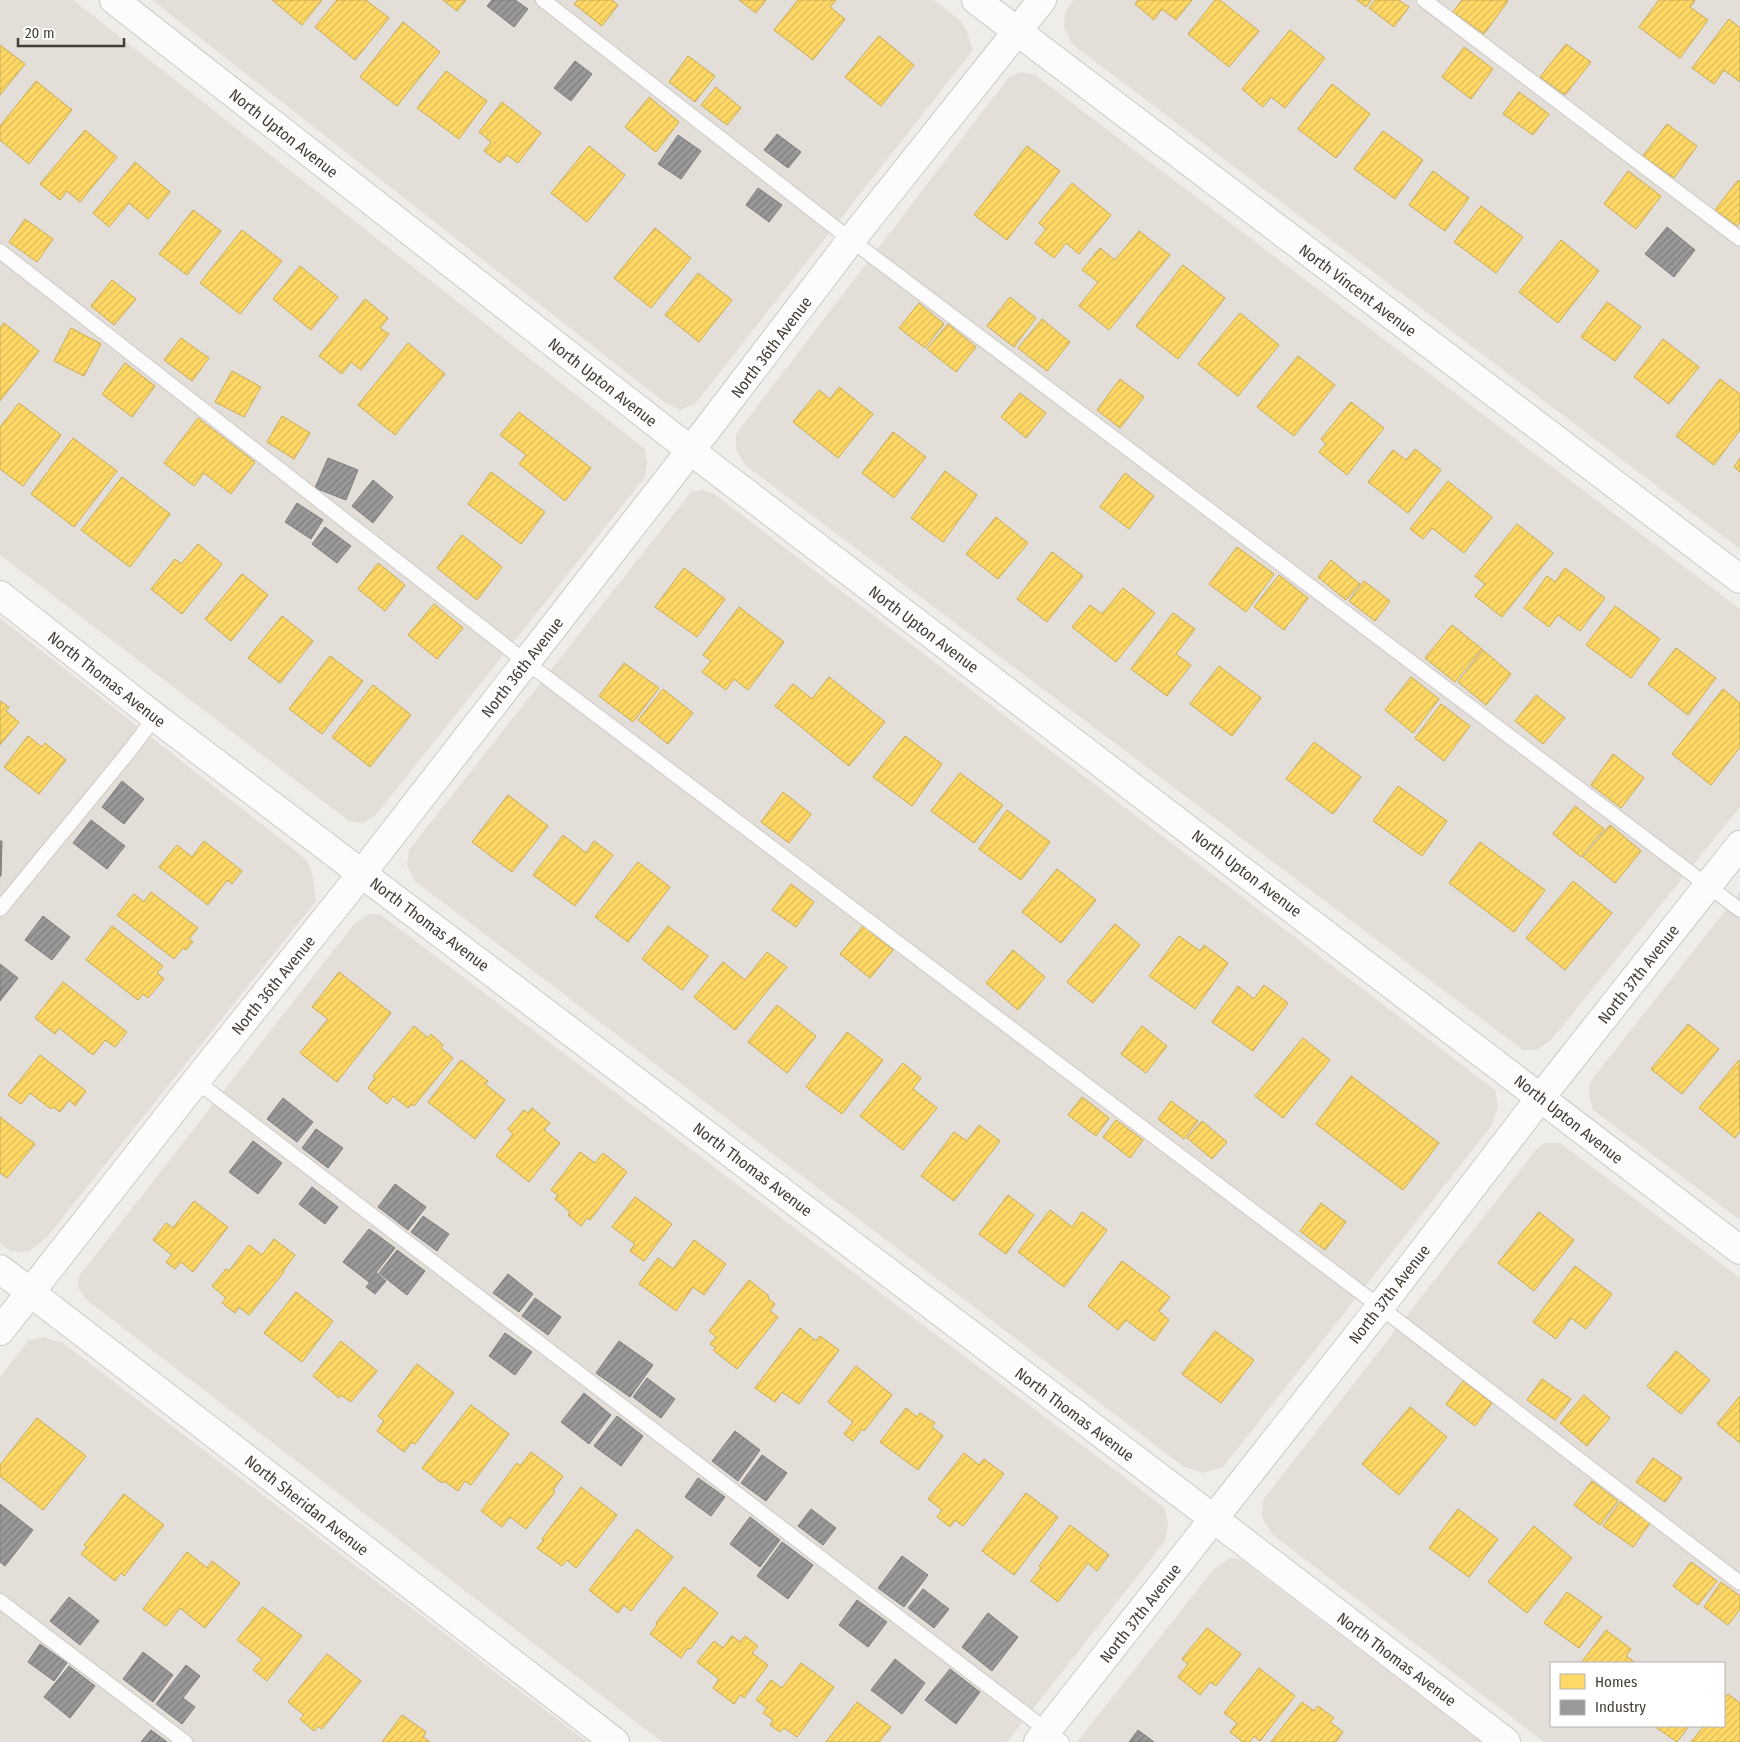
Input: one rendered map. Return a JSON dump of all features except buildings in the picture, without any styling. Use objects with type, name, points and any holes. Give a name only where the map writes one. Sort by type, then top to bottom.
[{"type":"street","name":"North Upton Avenue","points":[[114,0],[691,451],[1740,1250]]},
{"type":"street","name":"North Vincent Avenue","points":[[976,0],[1740,579]]},
{"type":"street","name":"North 36th Avenue","points":[[0,1331],[362,873],[691,451],[851,240],[1042,0]]},
{"type":"street","name":"North Thomas Avenue","points":[[0,595],[154,716],[1214,1518],[1506,1742]]},
{"type":"street","name":"North 37th Avenue","points":[[1049,1738],[1214,1518],[1380,1307],[1541,1097],[1740,846]]},
{"type":"street","name":"North Sheridan Avenue","points":[[0,1269],[615,1742]]},
{"type":"lane","points":[[543,0],[851,240],[1740,910]]},
{"type":"lane","points":[[1424,0],[1740,239]]},
{"type":"lane","points":[[0,251],[526,662],[1380,1307],[1740,1583]]},
{"type":"lane","points":[[0,909],[131,749],[154,716]]},
{"type":"lane","points":[[196,1081],[1049,1738]]},
{"type":"lane","points":[[0,1601],[186,1742]]},
{"type":"shaded area","points":[[0,0],[73,0],[645,449],[647,462],[645,477],[375,816],[362,823],[349,821],[0,555]]},
{"type":"shaded area","points":[[152,0],[934,0],[961,21],[973,50],[695,404],[680,410],[664,402]]},
{"type":"shaded area","points":[[1074,0],[1740,0],[1740,549],[1072,44],[1064,27],[1065,12]]},
{"type":"shaded area","points":[[1021,72],[1035,75],[1740,609],[1740,807],[1552,1039],[1537,1050],[1523,1050],[745,465],[736,450],[736,434],[1009,77]]},
{"type":"shaded area","points":[[703,490],[713,493],[1495,1090],[1498,1106],[1492,1125],[1223,1467],[1203,1473],[1184,1467],[415,881],[407,865],[409,850],[691,492]]},
{"type":"shaded area","points":[[0,618],[307,860],[313,877],[316,901],[47,1237],[28,1252],[10,1251],[0,1243]]},
{"type":"shaded area","points":[[1740,892],[1740,1220],[1593,1110],[1589,1095],[1590,1082]]},
{"type":"shaded area","points":[[369,914],[381,915],[1165,1508],[1168,1524],[1165,1541],[1007,1742],[662,1742],[88,1301],[78,1288],[79,1276],[354,924]]},
{"type":"shaded area","points":[[1544,1143],[1560,1143],[1740,1278],[1740,1742],[1544,1742],[1273,1535],[1262,1517],[1263,1500],[1535,1151]]},
{"type":"shaded area","points":[[43,1337],[63,1343],[587,1742],[0,1742],[0,1377],[29,1340]]},
{"type":"shaded area","points":[[1230,1558],[1240,1559],[1481,1742],[1077,1742],[1214,1569]]}]
